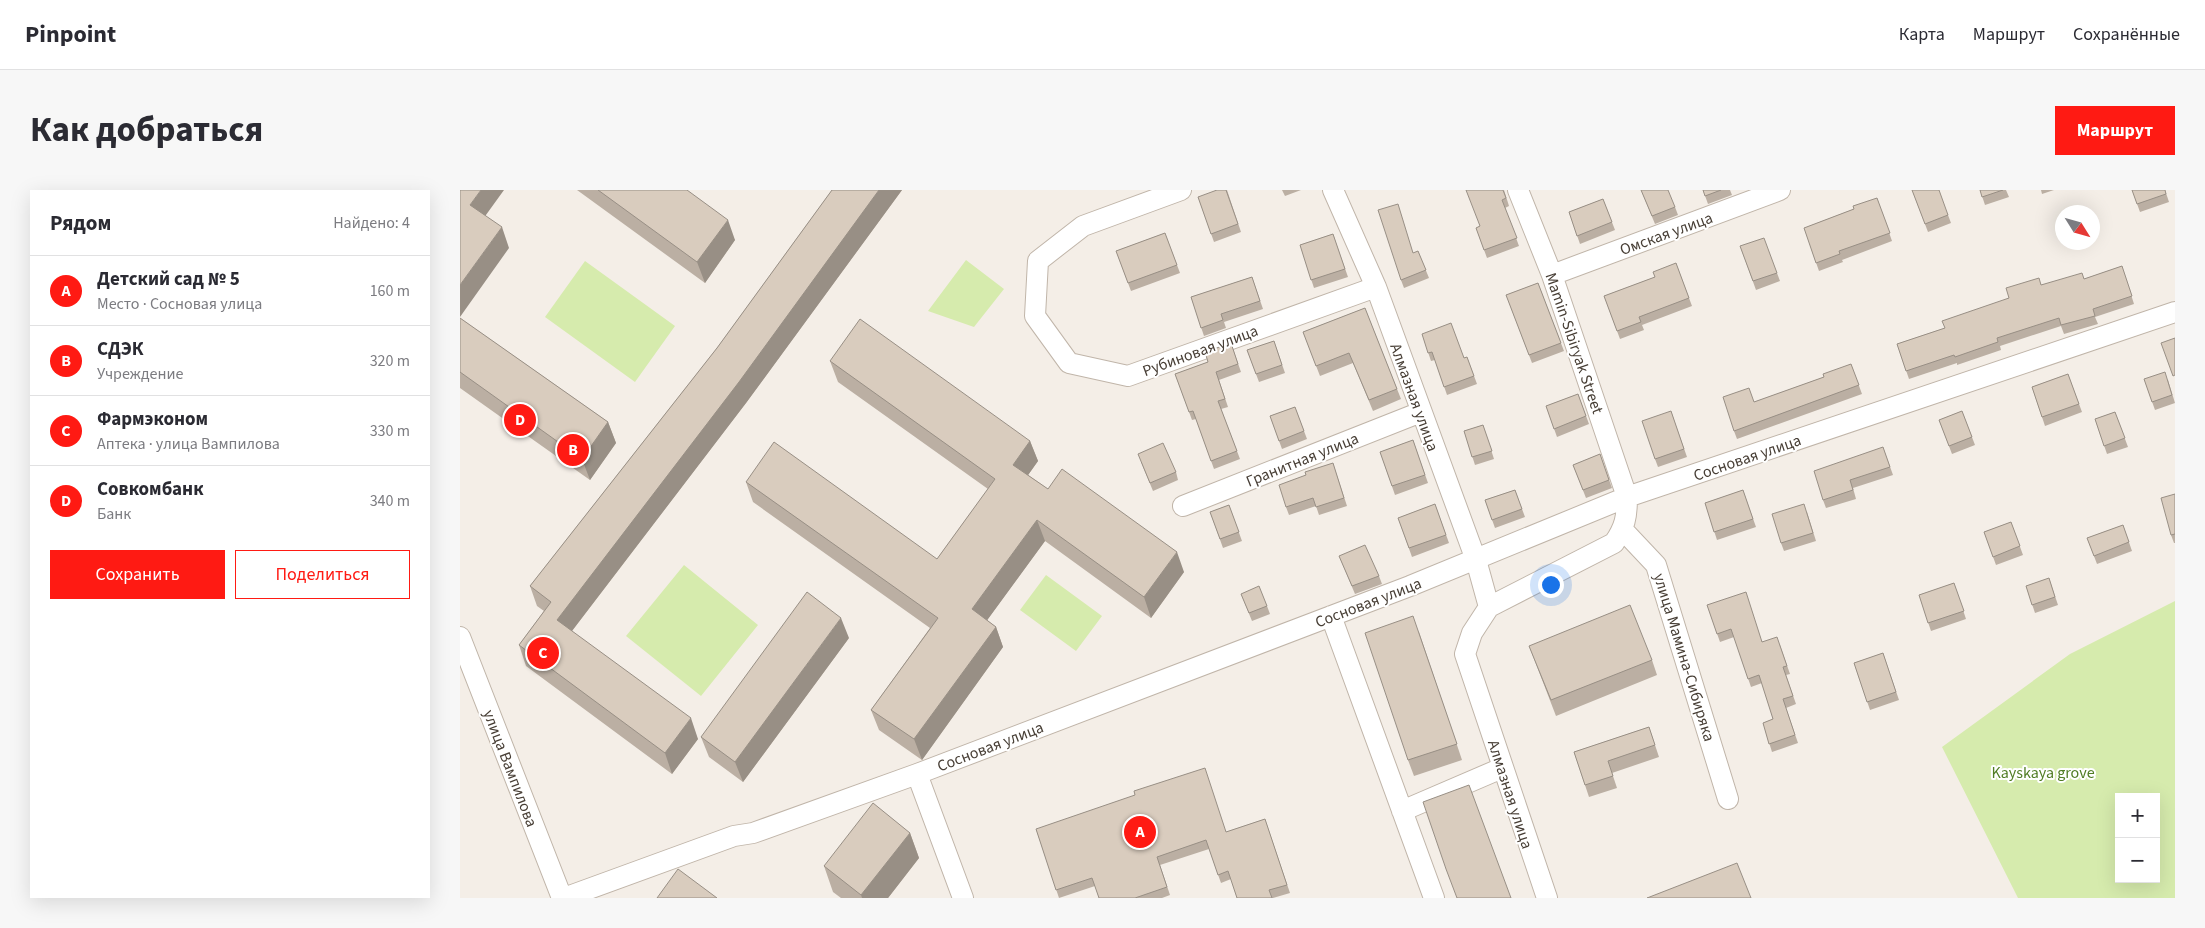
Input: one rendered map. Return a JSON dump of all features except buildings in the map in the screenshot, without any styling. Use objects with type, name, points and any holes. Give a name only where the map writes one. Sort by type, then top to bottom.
[{"type":"street","name":"Рубиновая улица","points":[[1181,190],[1083,226],[1038,261],[1035,316],[1068,363],[1128,376],[1376,287]]},
{"type":"street","name":"Алмазная улица","points":[[1333,190],[1376,287],[1476,560],[1490,607]]},
{"type":"street","name":"Mamin-Sibiryak Street","points":[[1518,190],[1552,275],[1627,498]]},
{"type":"street","name":"Омская улица","points":[[1552,275],[1780,190]]},
{"type":"street","name":"Сосновая улица","points":[[563,898],[734,836],[753,832],[917,774],[1332,616],[1627,498],[2175,312]]},
{"type":"street","name":"Гранитная улица","points":[[1183,506],[1421,412]]},
{"type":"street","points":[[1623,530],[1627,519],[1627,498]]},
{"type":"street","name":"Алмазная улица","points":[[1547,898],[1465,654],[1472,633],[1490,607],[1614,543],[1623,530]]},
{"type":"street","name":"улица Мамина-Сибиряка","points":[[1623,530],[1656,565],[1728,799]]},
{"type":"street","points":[[1332,616],[1434,898]]},
{"type":"street","name":"улица Вампилова","points":[[460,637],[563,898]]},
{"type":"street","points":[[1402,811],[1502,768]]},
{"type":"street","points":[[917,774],[964,898]]},
{"type":"green space","points":[[966,260],[1004,289],[974,327],[928,311]]},
{"type":"green space","points":[[585,261],[675,326],[635,382],[545,317]]},
{"type":"green space","points":[[684,565],[758,625],[701,696],[626,636]]},
{"type":"green space","points":[[1046,575],[1102,616],[1076,651],[1020,610]]},
{"type":"green space","name":"Kayskaya grove","points":[[2175,601],[2175,898],[2018,898],[1942,747],[2070,654]]},
{"type":"place","name":"Совкомбанк","points":[[520,420]]},
{"type":"place","name":"СДЭК","points":[[573,450]]},
{"type":"place","name":"Фармэконом","points":[[543,653]]},
{"type":"place","name":"Детский сад № 5","points":[[1140,832]]}]
